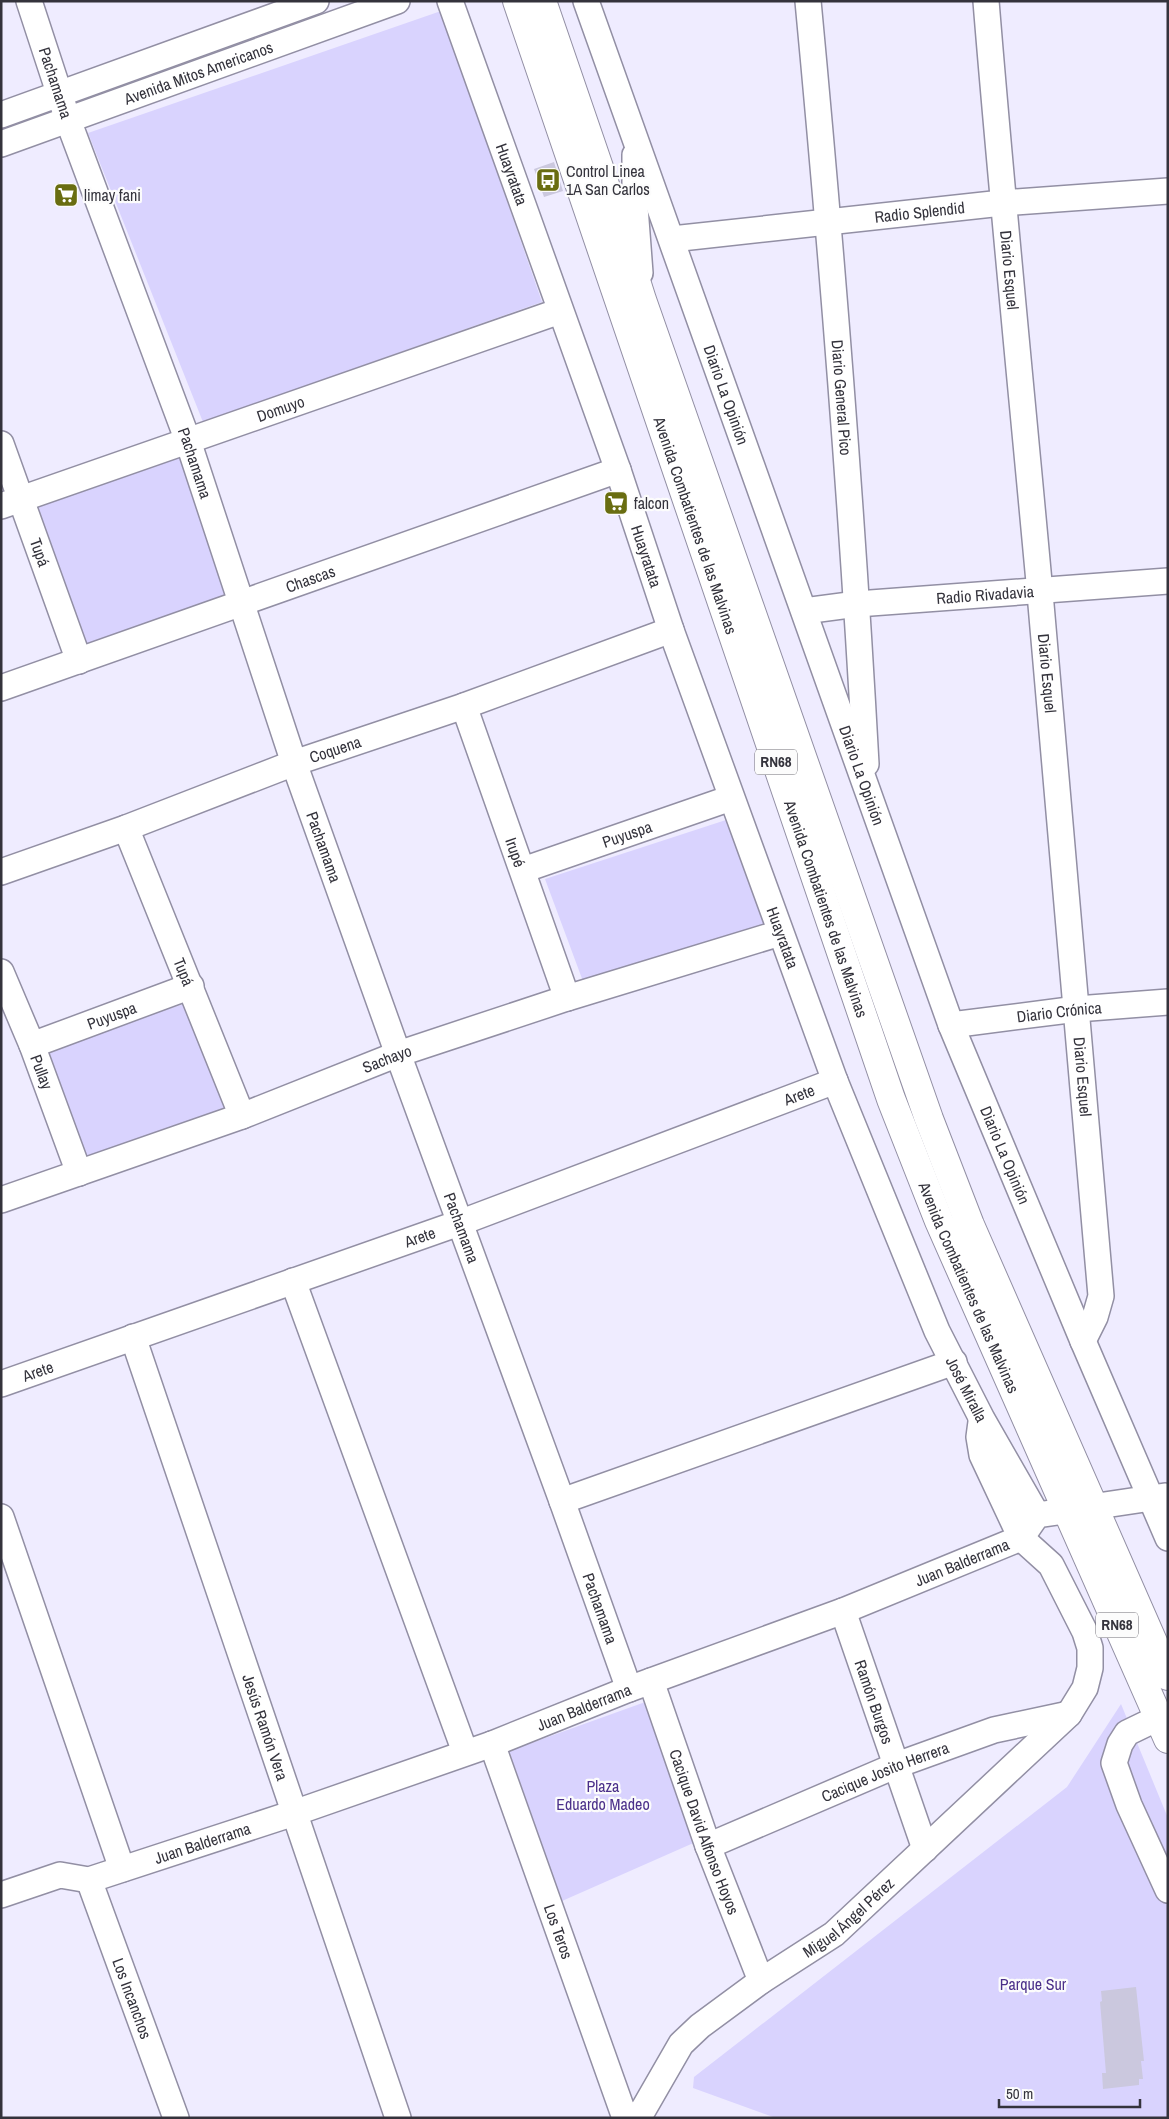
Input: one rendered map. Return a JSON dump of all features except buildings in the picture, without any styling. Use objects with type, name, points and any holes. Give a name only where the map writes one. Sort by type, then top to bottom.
[{"type":"main road","name":"Avenida Combatientes de las Malvinas","points":[[517,1],[891,1099],[939,1222],[1163,1728]]},
{"type":"main road","name":"Avenida Combatientes de las Malvinas","points":[[542,1],[614,211],[642,300],[928,1119],[970,1225],[1168,1676]]},
{"type":"street","name":"Pachamama","points":[[29,1],[68,120],[188,441],[294,763],[398,1054],[462,1222],[562,1501],[640,1685]]},
{"type":"street","name":"Avenida Mitos Americanos","points":[[1,115],[316,1]]},
{"type":"street","name":"Avenida Mitos Americanos","points":[[1,144],[396,1]]},
{"type":"street","name":"Huayratata","points":[[450,1],[618,470],[671,630],[835,1081]]},
{"type":"street","name":"Diario La Opinión","points":[[586,1],[951,1025],[1083,1341],[1159,1497],[1168,1538]]},
{"type":"street","name":"Diario General Pico","points":[[808,1],[829,221],[857,604],[868,795]]},
{"type":"street","name":"Diario Esquel","points":[[986,1],[1002,203],[1040,591],[1101,1296],[1095,1317],[1083,1341]]},
{"type":"street","points":[[635,137],[635,206],[642,300]]},
{"type":"street","name":"Radio Splendid","points":[[672,239],[1002,203],[1168,191]]},
{"type":"street","name":"Domuyo","points":[[11,503],[560,312]]},
{"type":"street","name":"Tupá","points":[[1,444],[11,503],[79,661]]},
{"type":"street","name":"Chascas","points":[[1,688],[618,470]]},
{"type":"street","name":"Radio Rivadavia","points":[[804,611],[857,604],[1168,581]]},
{"type":"street","name":"Coquena","points":[[1,872],[126,828],[294,763],[464,706],[671,630]]},
{"type":"street","name":"Irupé","points":[[464,706],[567,998]]},
{"type":"street","name":"Puyuspa","points":[[523,870],[731,798]]},
{"type":"street","name":"Tupá","points":[[126,828],[242,1116]]},
{"type":"street","name":"Sachayo","points":[[1,1200],[242,1116],[398,1054],[567,998],[780,933]]},
{"type":"street","name":"Pullay","points":[[1,972],[32,1045],[79,1173]]},
{"type":"street","name":"Puyuspa","points":[[32,1045],[190,986]]},
{"type":"street","name":"Diario Crónica","points":[[951,1025],[1077,1009],[1168,1002]]},
{"type":"street","name":"Arete","points":[[1,1384],[462,1222],[835,1081]]},
{"type":"street","name":"José Miralla","points":[[835,1081],[937,1331],[982,1419],[979,1437],[982,1455],[1021,1538],[1051,1565],[1085,1632],[1090,1648],[1090,1668],[1085,1688],[1068,1714]]},
{"type":"street","points":[[293,1281],[466,1752]]},
{"type":"street","name":"Jesús Ramón Vera","points":[[133,1337],[398,2118]]},
{"type":"street","points":[[562,1501],[954,1362]]},
{"type":"street","points":[[982,1419],[1037,1515],[1159,1497]]},
{"type":"street","name":"Juan Balderrama","points":[[89,1880],[492,1744],[640,1685],[842,1611],[1021,1538],[1037,1515]]},
{"type":"street","points":[[1,1517],[122,1869]]},
{"type":"street","name":"Ramón Burgos","points":[[842,1611],[925,1850]]},
{"type":"street","name":"Cacique David Alfonso Hoyos","points":[[640,1685],[708,1846],[761,1981]]},
{"type":"street","name":"Cacique Josito Herrera","points":[[708,1846],[897,1765],[994,1730],[1068,1714]]},
{"type":"street","name":"Miguel Ángel Pérez","points":[[632,2118],[643,2110],[681,2044],[700,2026],[761,1981],[834,1934],[1068,1714]]},
{"type":"street","points":[[1163,1728],[1127,1732],[1120,1744],[1114,1762],[1129,1805],[1168,1890]]},
{"type":"street","name":"Los Teros","points":[[492,1744],[624,2118]]},
{"type":"street","points":[[1,1895],[60,1875],[89,1880]]},
{"type":"street","name":"Los Incanchos","points":[[89,1880],[176,2118]]},
{"type":"green space","points":[[441,11],[542,302],[203,422],[88,133]]},
{"type":"green space","points":[[179,454],[226,596],[86,650],[34,506]]},
{"type":"green space","points":[[729,819],[764,925],[584,984],[545,879]]},
{"type":"green space","points":[[187,1003],[230,1112],[86,1164],[45,1049]]},
{"type":"green space","name":"Plaza Eduardo Madeo","points":[[648,1701],[698,1841],[562,1901],[509,1751]]},
{"type":"green space","name":"Parque Sur","points":[[1121,1704],[1168,1818],[1168,2118],[776,2118],[693,2088],[694,2077],[1067,1787]]},
{"type":"place","name":"Control Linea 1A San Carlos","points":[[548,180]]},
{"type":"place","name":"limay fani","points":[[66,195]]},
{"type":"place","name":"falcon","points":[[616,503]]}]
